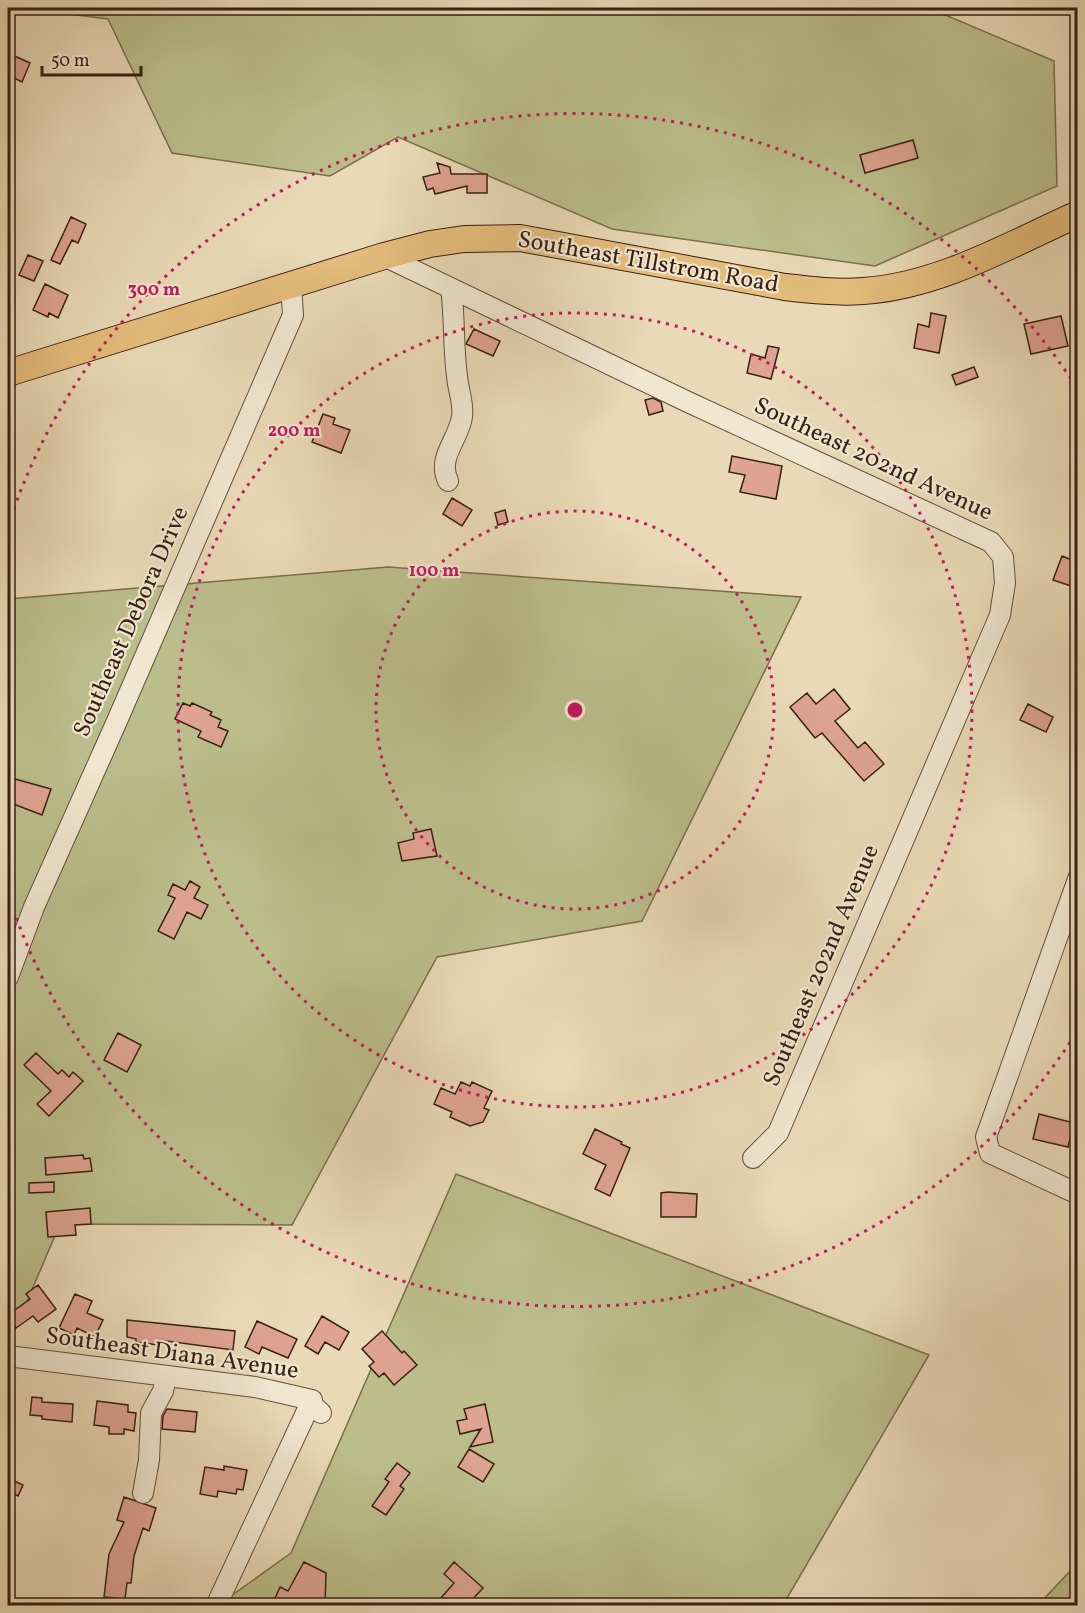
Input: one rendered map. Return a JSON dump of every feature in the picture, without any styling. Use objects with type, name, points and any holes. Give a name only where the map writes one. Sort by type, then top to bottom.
[{"type":"main road","name":"Southeast Tillstrom Road","points":[[8,373],[384,256],[430,244],[464,239],[520,238],[785,287],[828,292],[863,291],[897,287],[958,268],[1077,214]]},
{"type":"street","name":"Southeast 202nd Avenue","points":[[384,256],[777,444],[991,542],[1003,557],[1005,583],[1000,615],[778,1133],[753,1158]]},
{"type":"street","name":"Southeast Debora Drive","points":[[8,977],[34,907],[293,315],[291,285]]},
{"type":"street","points":[[448,481],[443,470],[443,461],[457,432],[463,407],[457,376],[450,288]]},
{"type":"street","points":[[1077,879],[987,1137],[990,1153],[1077,1194]]},
{"type":"street","name":"Southeast Diana Avenue","points":[[8,1356],[255,1388],[316,1407],[216,1605]]},
{"type":"street","points":[[143,1493],[149,1460],[151,1413],[166,1377]]},
{"type":"green space","points":[[21,8],[929,8],[1054,61],[1057,186],[875,266],[612,229],[398,137],[330,176],[172,153],[108,19]]},
{"type":"green space","points":[[388,567],[801,597],[642,921],[437,957],[292,1225],[60,1224],[8,1346],[8,599]]},
{"type":"green space","points":[[456,1174],[929,1355],[783,1605],[217,1606],[291,1553]]},
{"type":"green space","points":[[1077,1564],[1077,1605],[1038,1605]]},
{"type":"building","points":[[8,53],[30,63],[22,82],[8,75]]},
{"type":"building","points":[[913,140],[918,158],[865,173],[860,155]]},
{"type":"building","points":[[437,163],[450,167],[451,174],[487,174],[487,193],[467,193],[467,186],[435,194],[433,188],[427,190],[423,177],[440,173]]},
{"type":"building","points":[[71,217],[86,224],[78,243],[72,240],[60,264],[51,260]]},
{"type":"building","points":[[28,255],[43,261],[34,281],[19,275]]},
{"type":"building","points":[[45,284],[68,295],[58,318],[49,313],[48,317],[33,310]]},
{"type":"building","points":[[931,313],[946,316],[939,353],[914,348],[918,324],[929,327]]},
{"type":"building","points":[[1061,316],[1068,346],[1031,354],[1024,324]]},
{"type":"building","points":[[474,329],[500,341],[493,356],[466,344]]},
{"type":"building","points":[[768,346],[779,348],[771,379],[747,373],[751,354],[765,358]]},
{"type":"building","points":[[974,367],[978,377],[956,385],[952,375]]},
{"type":"building","points":[[653,398],[661,402],[663,411],[649,415],[645,400]]},
{"type":"building","points":[[323,414],[335,418],[333,424],[350,430],[341,453],[312,442]]},
{"type":"building","points":[[732,456],[782,466],[776,499],[740,492],[745,475],[729,472]]},
{"type":"building","points":[[452,498],[472,510],[462,526],[443,514]]},
{"type":"building","points":[[505,510],[508,522],[498,525],[495,513]]},
{"type":"building","points":[[1062,556],[1077,562],[1071,586],[1053,580]]},
{"type":"building","points":[[834,689],[850,709],[835,721],[858,748],[865,742],[884,764],[864,781],[822,733],[815,738],[790,707],[807,693],[816,704]]},
{"type":"building","points":[[183,703],[190,706],[192,703],[212,712],[210,715],[221,720],[218,727],[228,731],[221,747],[198,737],[201,731],[175,719]]},
{"type":"building","points":[[1028,704],[1053,717],[1046,732],[1020,720]]},
{"type":"building","points":[[8,777],[51,789],[42,815],[8,802]]},
{"type":"building","points":[[431,829],[437,856],[402,861],[398,843],[414,839],[413,833]]},
{"type":"building","points":[[190,881],[200,887],[194,898],[208,905],[201,919],[187,912],[174,939],[158,931],[175,898],[168,895],[173,884],[185,890]]},
{"type":"building","points":[[118,1033],[141,1045],[127,1072],[104,1060]]},
{"type":"building","points":[[36,1053],[58,1074],[62,1070],[69,1077],[73,1072],[83,1081],[49,1116],[37,1104],[51,1091],[24,1065]]},
{"type":"building","points":[[461,1082],[470,1086],[472,1082],[492,1091],[484,1108],[489,1110],[483,1122],[470,1126],[450,1117],[452,1112],[434,1104],[441,1088],[455,1094]]},
{"type":"building","points":[[1039,1114],[1074,1123],[1068,1147],[1033,1139]]},
{"type":"building","points":[[595,1129],[630,1148],[610,1196],[595,1189],[606,1165],[583,1154]]},
{"type":"building","points":[[83,1155],[84,1159],[90,1158],[92,1171],[46,1175],[45,1158]]},
{"type":"building","points":[[54,1182],[54,1192],[29,1193],[29,1183]]},
{"type":"building","points":[[661,1193],[697,1194],[696,1217],[661,1217]]},
{"type":"building","points":[[90,1208],[91,1224],[75,1225],[76,1235],[48,1237],[46,1212]]},
{"type":"building","points":[[38,1285],[56,1309],[38,1322],[33,1316],[16,1328],[8,1315],[30,1299],[26,1294]]},
{"type":"building","points":[[75,1294],[92,1301],[87,1313],[103,1320],[95,1337],[77,1328],[74,1335],[59,1328]]},
{"type":"building","points":[[322,1316],[349,1332],[339,1350],[325,1342],[318,1354],[305,1346]]},
{"type":"building","points":[[127,1320],[235,1331],[233,1350],[159,1340],[158,1345],[136,1342],[136,1339],[127,1337]]},
{"type":"building","points":[[257,1321],[297,1339],[288,1358],[262,1347],[259,1354],[245,1347]]},
{"type":"building","points":[[382,1331],[402,1353],[404,1351],[417,1365],[394,1385],[384,1373],[379,1377],[369,1366],[374,1362],[362,1349]]},
{"type":"building","points":[[32,1397],[42,1398],[42,1402],[73,1404],[72,1422],[42,1419],[42,1416],[30,1415]]},
{"type":"building","points":[[97,1401],[128,1405],[128,1412],[136,1413],[134,1431],[124,1429],[124,1434],[109,1434],[109,1427],[94,1425]]},
{"type":"building","points":[[485,1404],[493,1442],[470,1447],[481,1429],[460,1434],[457,1421],[467,1419],[464,1409]]},
{"type":"building","points":[[167,1409],[197,1412],[195,1432],[162,1429],[163,1416]]},
{"type":"building","points":[[469,1449],[494,1464],[483,1482],[458,1467]]},
{"type":"building","points":[[397,1463],[410,1473],[400,1486],[404,1489],[386,1515],[372,1506],[389,1482],[385,1479]]},
{"type":"building","points":[[224,1466],[247,1470],[243,1490],[237,1489],[236,1494],[218,1491],[217,1497],[200,1494],[205,1467],[224,1470]]},
{"type":"building","points":[[8,1478],[23,1485],[18,1496],[8,1491]]},
{"type":"building","points":[[124,1497],[156,1508],[149,1531],[143,1528],[134,1556],[131,1583],[127,1583],[125,1599],[104,1597],[109,1554],[124,1522],[117,1520]]},
{"type":"building","points":[[304,1562],[326,1573],[325,1605],[272,1605],[280,1587],[288,1591]]},
{"type":"building","points":[[454,1562],[483,1588],[467,1605],[449,1605],[441,1598],[454,1583],[444,1574]]}]
